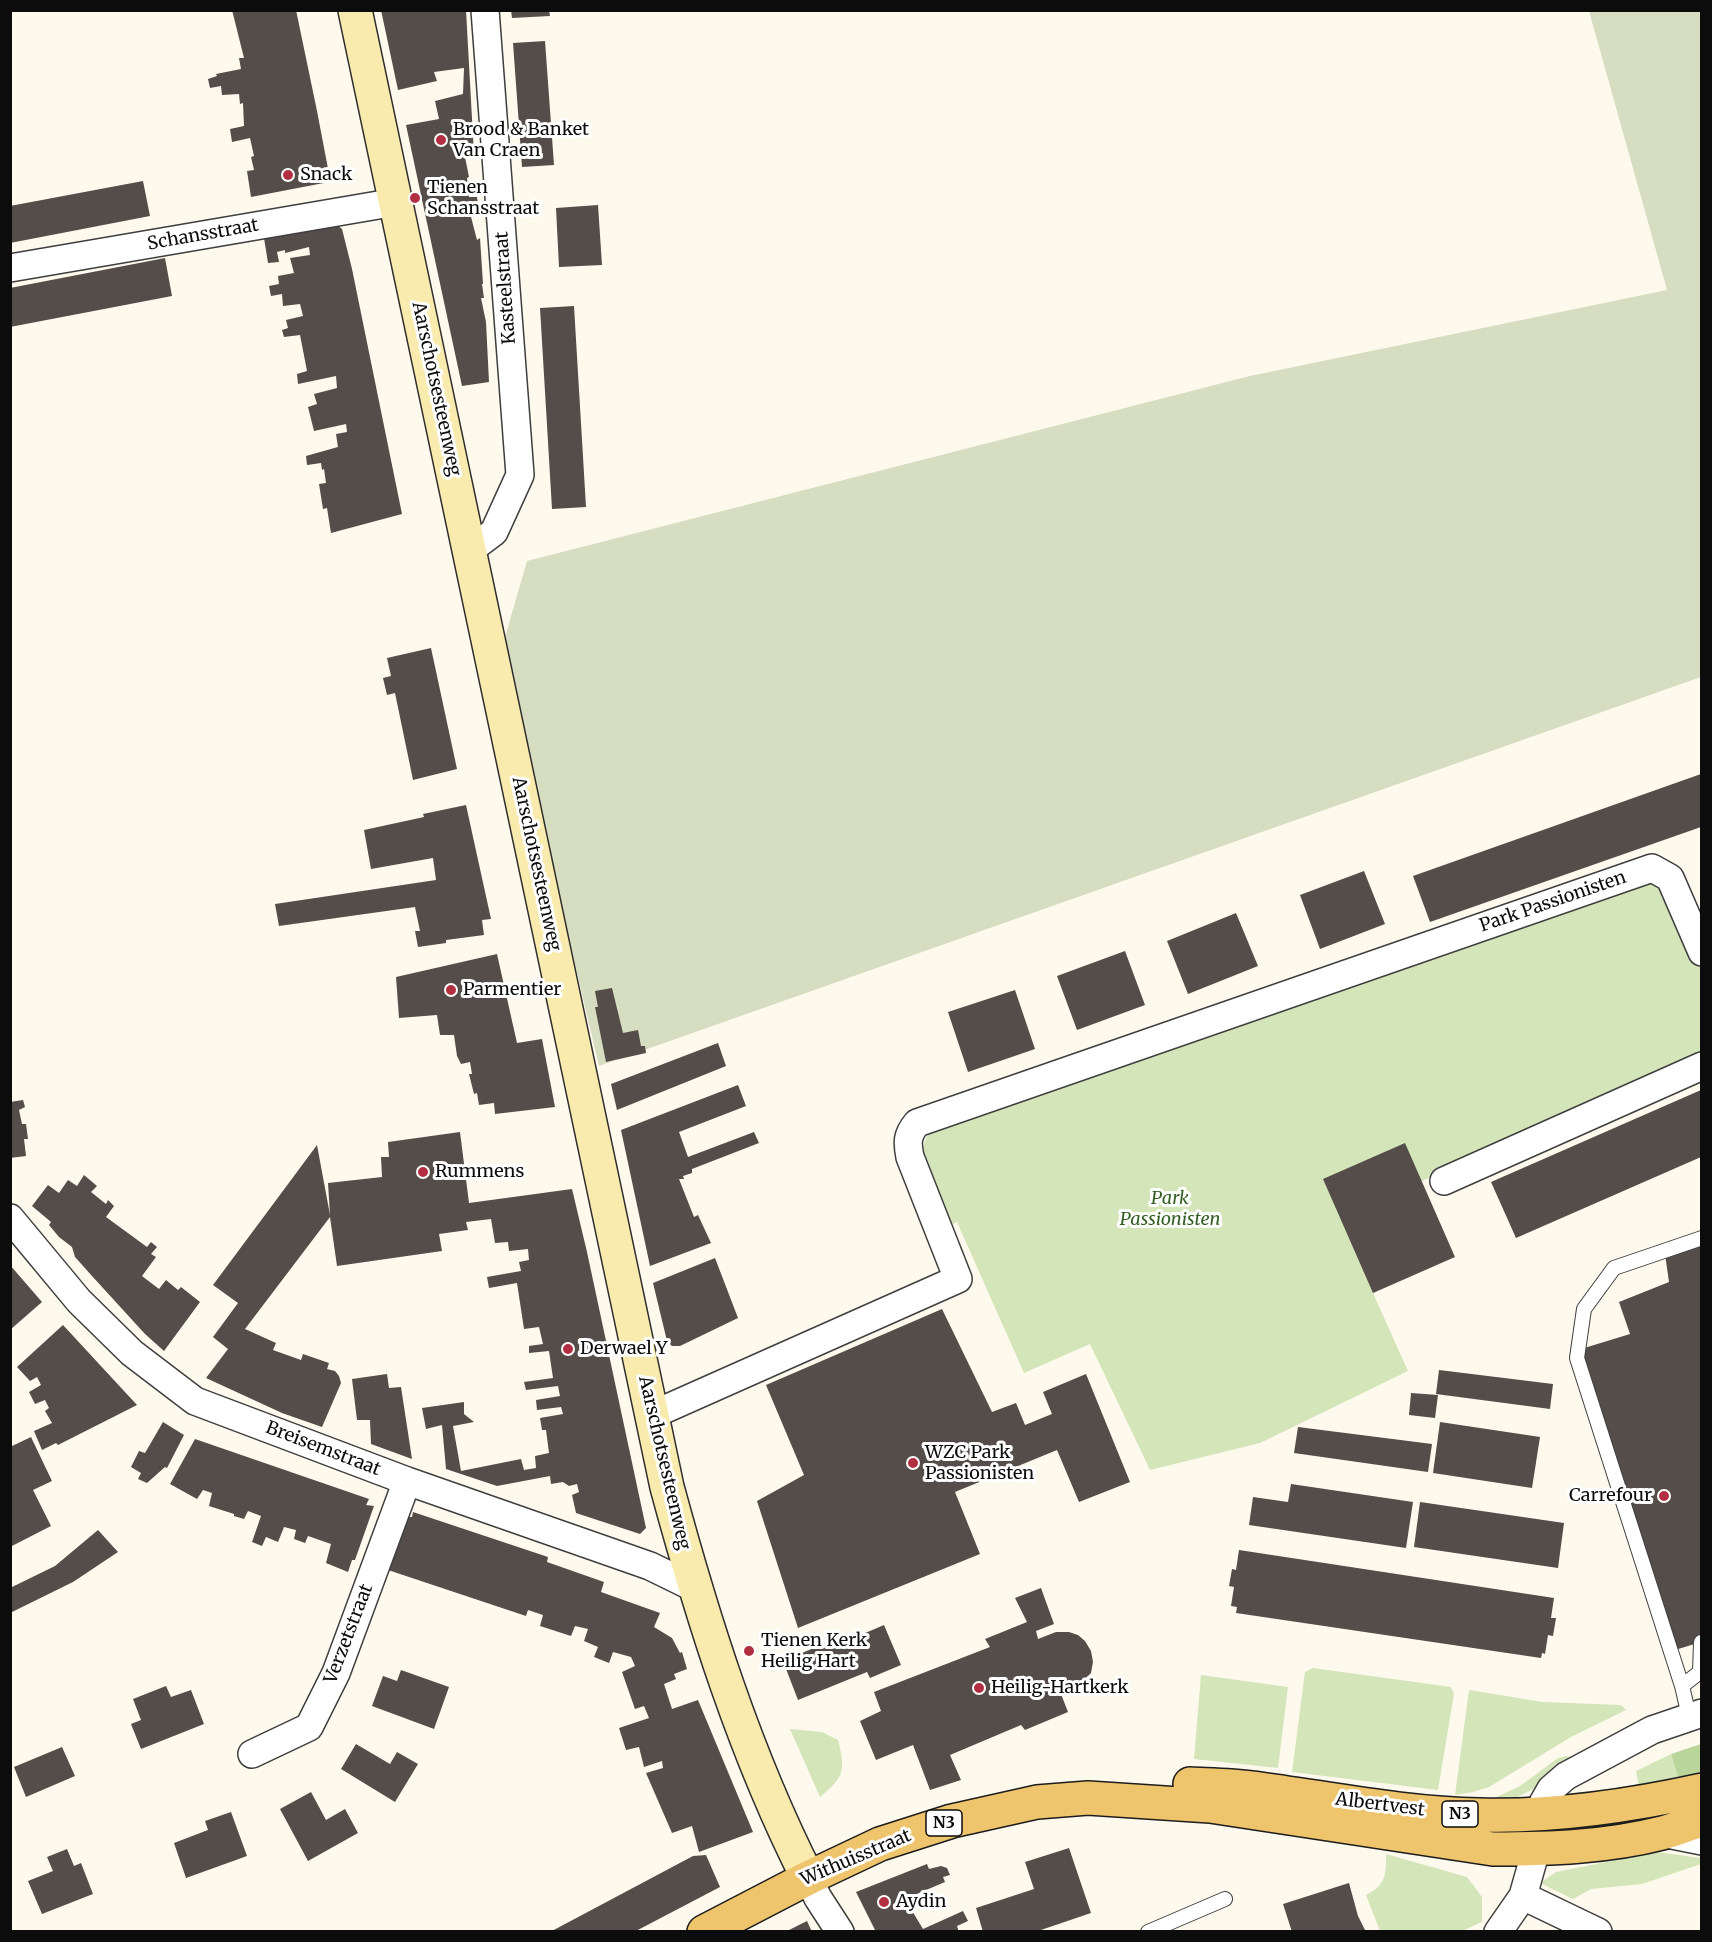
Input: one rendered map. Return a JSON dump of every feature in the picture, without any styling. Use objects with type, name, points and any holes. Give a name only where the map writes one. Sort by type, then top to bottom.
[{"type":"main road","name":"Aarschotsesteenweg","points":[[355,10],[667,1487],[694,1588],[746,1736],[784,1832],[808,1878]]},
{"type":"main road","name":"Withuisstraat","points":[[1088,1798],[1143,1781],[1218,1786]]},
{"type":"main road","name":"Albertvest","points":[[1218,1786],[1251,1788],[1422,1812],[1479,1815],[1542,1814],[1598,1808],[1701,1790]]},
{"type":"main road","name":"Withuisstraat","points":[[704,1932],[880,1844],[952,1821],[1037,1802],[1088,1798],[1210,1806],[1326,1823]]},
{"type":"main road","name":"Albertvest","points":[[1326,1823],[1493,1849],[1536,1850],[1592,1845],[1662,1833],[1701,1820]]},
{"type":"street","name":"Kasteelstraat","points":[[470,549],[494,532],[520,475],[485,10]]},
{"type":"street","name":"Schansstraat","points":[[10,268],[396,202]]},
{"type":"street","name":"Park Passionisten","points":[[652,1415],[958,1279],[910,1157],[908,1134],[917,1123],[1652,868],[1670,878],[1701,952]]},
{"type":"street","points":[[1444,1181],[1701,1066]]},
{"type":"street","name":"Breisemstraat","points":[[10,1218],[79,1301],[132,1353],[195,1401],[407,1481],[650,1566],[694,1588]]},
{"type":"street","name":"Verzetstraat","points":[[252,1754],[309,1727],[336,1673],[407,1481]]},
{"type":"street","points":[[1542,1814],[1543,1803],[1551,1789],[1566,1776],[1652,1731],[1695,1714]]},
{"type":"street","name":"Albertvest","points":[[1662,1833],[1701,1841]]},
{"type":"street","points":[[1498,1932],[1523,1896],[1536,1850]]},
{"type":"street","points":[[808,1878],[840,1932]]},
{"type":"street","points":[[1523,1896],[1598,1932]]},
{"type":"lane","points":[[1695,1714],[1682,1686],[1577,1358],[1584,1309],[1614,1268],[1701,1238]]},
{"type":"lane","points":[[1682,1686],[1700,1672],[1701,1642]]},
{"type":"lane","points":[[1148,1932],[1225,1899]]},
{"type":"green space","points":[[1589,11],[1701,11],[1701,677],[599,1066],[501,651],[527,561],[1250,376],[1667,290]]},
{"type":"green space","name":"Park Passionisten","points":[[1631,881],[1658,882],[1701,963],[1701,1059],[1422,1181],[1373,1293],[1408,1371],[1260,1443],[1150,1470],[1090,1344],[1024,1373],[957,1222],[950,1225],[933,1191],[924,1166],[923,1154],[930,1132]]},
{"type":"green space","points":[[1313,1668],[1451,1687],[1454,1694],[1438,1790],[1292,1772],[1305,1672]]},
{"type":"green space","points":[[1201,1675],[1288,1687],[1278,1768],[1194,1759]]},
{"type":"green space","points":[[1469,1690],[1543,1702],[1621,1705],[1626,1710],[1571,1737],[1489,1787],[1455,1795]]},
{"type":"green space","points":[[790,1729],[822,1732],[838,1740],[842,1759],[841,1773],[834,1784],[820,1797]]},
{"type":"green space","points":[[1701,1744],[1701,1778],[1680,1784],[1671,1754]]},
{"type":"green space","points":[[1671,1754],[1680,1784],[1639,1788],[1636,1771]]},
{"type":"green space","points":[[1567,1756],[1573,1760],[1537,1787],[1516,1798],[1490,1800],[1520,1786],[1558,1758]]},
{"type":"green space","points":[[1657,1852],[1701,1858],[1701,1864],[1642,1884],[1591,1889],[1573,1899],[1540,1883],[1556,1872]]},
{"type":"green space","points":[[1386,1854],[1467,1877],[1482,1897],[1482,1922],[1462,1931],[1380,1931],[1366,1895],[1378,1887],[1384,1879]]},
{"type":"building","points":[[232,10],[296,10],[329,182],[251,197],[247,171],[254,170],[251,157],[254,156],[250,138],[232,142],[230,129],[244,126],[243,103],[240,104],[239,94],[222,95],[221,86],[210,88],[208,79],[217,76],[216,74],[241,69],[239,58],[244,58]]},
{"type":"building","points":[[381,10],[466,10],[474,155],[465,157],[469,177],[467,178],[469,197],[477,197],[479,213],[470,213],[477,240],[480,238],[484,298],[481,298],[486,322],[489,382],[462,386],[406,125],[439,119],[435,101],[463,94],[464,68],[434,72],[437,81],[398,90]]},
{"type":"building","points":[[511,10],[549,10],[550,16],[512,18]]},
{"type":"building","points":[[545,41],[554,165],[522,167],[513,43]]},
{"type":"building","points":[[143,181],[150,216],[10,243],[10,206]]},
{"type":"building","points":[[598,205],[602,265],[559,267],[556,208]]},
{"type":"building","points":[[336,224],[342,229],[352,269],[402,514],[331,533],[327,508],[323,509],[319,484],[326,483],[324,469],[322,470],[321,463],[307,465],[306,456],[338,447],[336,434],[347,432],[346,424],[314,431],[308,407],[317,404],[314,394],[337,388],[336,376],[298,384],[297,374],[307,371],[300,335],[284,337],[282,330],[288,328],[286,320],[303,316],[300,304],[283,306],[282,294],[271,296],[269,286],[279,284],[278,276],[294,273],[290,258],[310,255],[309,247],[285,253],[285,250],[277,252],[279,262],[268,263],[264,238]]},
{"type":"building","points":[[165,258],[172,296],[10,327],[10,288]]},
{"type":"building","points":[[574,306],[586,507],[552,509],[540,308]]},
{"type":"building","points":[[431,648],[457,769],[413,780],[395,693],[387,695],[383,678],[391,676],[387,658]]},
{"type":"building","points":[[1701,774],[1701,827],[1430,922],[1413,876]]},
{"type":"building","points":[[466,805],[491,919],[482,920],[484,935],[446,940],[446,943],[418,947],[415,931],[420,931],[415,907],[279,926],[275,904],[436,880],[433,858],[371,869],[364,830]]},
{"type":"building","points":[[1364,871],[1385,924],[1320,949],[1300,895]]},
{"type":"building","points":[[1236,913],[1258,966],[1188,994],[1167,941]]},
{"type":"building","points":[[1125,951],[1145,1005],[1077,1030],[1057,976]]},
{"type":"building","points":[[497,954],[517,1043],[542,1039],[555,1107],[495,1114],[494,1103],[479,1105],[469,1074],[472,1074],[470,1062],[461,1064],[457,1056],[454,1035],[440,1035],[437,1015],[399,1018],[396,977]]},
{"type":"building","points":[[612,988],[623,1033],[638,1030],[641,1046],[645,1046],[646,1053],[606,1062],[595,1007],[598,1007],[595,991]]},
{"type":"building","points":[[1015,990],[1035,1049],[968,1072],[948,1012]]},
{"type":"building","points":[[718,1043],[726,1066],[617,1110],[611,1084]]},
{"type":"building","points":[[738,1085],[746,1106],[679,1132],[688,1157],[754,1132],[759,1143],[692,1169],[692,1173],[683,1176],[684,1179],[679,1179],[694,1217],[698,1215],[711,1243],[650,1266],[621,1130]]},
{"type":"building","points":[[1701,1090],[1701,1157],[1516,1238],[1491,1182]]},
{"type":"building","points":[[23,1100],[25,1107],[19,1110],[22,1124],[26,1124],[28,1139],[24,1139],[26,1156],[10,1158],[10,1102]]},
{"type":"building","points":[[460,1132],[469,1203],[572,1189],[646,1528],[640,1534],[576,1513],[572,1495],[579,1492],[577,1484],[569,1486],[563,1482],[551,1484],[550,1476],[497,1486],[446,1469],[442,1425],[426,1429],[422,1408],[464,1402],[464,1414],[474,1422],[453,1426],[461,1471],[521,1459],[524,1470],[536,1468],[535,1456],[549,1453],[546,1430],[542,1430],[540,1418],[563,1414],[561,1407],[537,1410],[536,1400],[560,1396],[558,1386],[526,1390],[524,1382],[553,1378],[549,1351],[529,1353],[529,1346],[543,1344],[539,1327],[524,1329],[517,1283],[489,1288],[487,1277],[521,1271],[519,1262],[529,1260],[528,1249],[509,1251],[508,1242],[495,1243],[491,1219],[466,1222],[468,1230],[439,1234],[442,1251],[337,1266],[330,1217],[245,1329],[276,1343],[273,1350],[301,1360],[303,1354],[329,1363],[327,1369],[335,1371],[341,1383],[322,1427],[282,1413],[206,1378],[228,1349],[213,1337],[238,1303],[213,1285],[317,1145],[330,1215],[328,1183],[382,1177],[381,1157],[389,1157],[388,1142]]},
{"type":"building","points":[[1405,1143],[1455,1257],[1373,1293],[1323,1179]]},
{"type":"building","points":[[84,1175],[97,1186],[91,1192],[106,1204],[108,1200],[114,1206],[106,1217],[147,1247],[151,1242],[157,1247],[151,1254],[156,1257],[142,1276],[159,1289],[166,1280],[178,1290],[181,1287],[200,1302],[164,1351],[145,1334],[75,1257],[72,1247],[49,1225],[51,1222],[32,1206],[48,1185],[59,1193],[68,1180],[77,1186]]},
{"type":"building","name":"Carrefour","points":[[1701,1242],[1701,1642],[1675,1650],[1581,1349],[1630,1334],[1619,1302],[1669,1282],[1665,1254]]},
{"type":"building","points":[[715,1258],[738,1318],[680,1346],[672,1346],[667,1341],[653,1283]]},
{"type":"building","points":[[10,1265],[42,1302],[10,1330]]},
{"type":"building","name":"WZC Park Passionisten","points":[[942,1309],[992,1412],[1016,1403],[1025,1425],[1052,1414],[1043,1392],[1086,1374],[1130,1482],[1079,1502],[1057,1450],[955,1492],[980,1554],[798,1628],[757,1501],[804,1475],[766,1385]]},
{"type":"building","points":[[63,1325],[137,1405],[58,1445],[56,1443],[42,1450],[34,1431],[52,1423],[45,1411],[49,1408],[45,1400],[35,1404],[29,1392],[41,1385],[37,1377],[30,1381],[17,1367]]},
{"type":"building","points":[[1439,1370],[1553,1384],[1550,1409],[1436,1394]]},
{"type":"building","points":[[387,1374],[389,1388],[401,1387],[412,1459],[371,1444],[370,1420],[357,1420],[352,1379]]},
{"type":"building","points":[[1411,1393],[1438,1395],[1435,1418],[1409,1415]]},
{"type":"building","points":[[163,1422],[184,1435],[167,1468],[165,1467],[147,1483],[138,1479],[141,1473],[131,1467],[139,1451],[145,1453]]},
{"type":"building","points":[[1440,1422],[1540,1437],[1532,1488],[1433,1473]]},
{"type":"building","points":[[1298,1427],[1432,1444],[1428,1472],[1294,1453]]},
{"type":"building","points":[[31,1437],[52,1481],[33,1490],[51,1526],[10,1547],[10,1447]]},
{"type":"building","points":[[195,1439],[369,1499],[366,1505],[374,1506],[355,1560],[352,1560],[348,1572],[326,1563],[331,1544],[308,1536],[305,1543],[294,1539],[296,1530],[284,1527],[278,1542],[266,1537],[262,1546],[252,1542],[261,1516],[248,1511],[244,1519],[234,1516],[234,1514],[209,1506],[212,1493],[203,1490],[197,1499],[170,1484]]},
{"type":"building","points":[[1291,1484],[1413,1502],[1406,1548],[1249,1525],[1253,1497],[1288,1502]]},
{"type":"building","points":[[1420,1502],[1564,1523],[1558,1568],[1414,1547]]},
{"type":"building","points":[[413,1512],[548,1557],[547,1562],[604,1582],[601,1592],[660,1613],[654,1627],[672,1638],[680,1653],[682,1652],[687,1669],[674,1674],[676,1679],[664,1684],[672,1709],[698,1700],[753,1832],[699,1852],[692,1826],[672,1833],[646,1773],[663,1768],[662,1761],[644,1767],[639,1747],[626,1750],[619,1728],[649,1718],[644,1706],[635,1709],[622,1672],[635,1666],[631,1657],[613,1652],[609,1663],[594,1657],[598,1647],[584,1641],[588,1629],[575,1626],[571,1636],[540,1626],[543,1615],[528,1610],[526,1616],[388,1570],[405,1517],[412,1517]]},
{"type":"building","points":[[98,1530],[118,1552],[73,1582],[10,1613],[10,1588],[55,1566]]},
{"type":"building","points":[[1239,1550],[1554,1598],[1551,1618],[1556,1618],[1553,1636],[1548,1635],[1545,1654],[1542,1653],[1541,1658],[1236,1613],[1237,1607],[1231,1606],[1234,1587],[1229,1586],[1232,1569],[1236,1570]]},
{"type":"building","name":"Heilig-Hartkerk","points":[[1041,1588],[1054,1624],[1036,1631],[1038,1639],[1056,1632],[1069,1632],[1085,1641],[1091,1651],[1093,1662],[1091,1673],[1079,1685],[1061,1694],[1068,1712],[1025,1730],[1021,1725],[950,1755],[961,1780],[930,1790],[913,1745],[876,1760],[860,1721],[881,1711],[874,1692],[990,1647],[985,1639],[1027,1622],[1015,1598]]},
{"type":"building","points":[[884,1625],[901,1665],[870,1678],[867,1672],[798,1700],[783,1661],[828,1642],[830,1648]]},
{"type":"building","points":[[401,1670],[449,1687],[434,1729],[372,1706],[383,1676],[397,1681]]},
{"type":"building","points":[[166,1686],[171,1697],[191,1690],[204,1724],[141,1749],[131,1724],[141,1720],[133,1699]]},
{"type":"building","points":[[356,1744],[390,1764],[397,1752],[418,1764],[395,1802],[341,1769]]},
{"type":"building","points":[[62,1747],[75,1776],[26,1797],[14,1767]]},
{"type":"building","points":[[311,1792],[326,1820],[345,1809],[358,1833],[308,1861],[280,1809]]},
{"type":"building","points":[[231,1812],[247,1856],[186,1878],[174,1843],[208,1830],[205,1821]]},
{"type":"building","points":[[1069,1848],[1091,1913],[1035,1932],[983,1932],[976,1908],[1034,1889],[1025,1862]]},
{"type":"building","points":[[67,1849],[74,1866],[81,1863],[93,1894],[42,1914],[28,1881],[53,1871],[47,1857]]},
{"type":"building","points":[[706,1855],[720,1887],[634,1932],[550,1932],[693,1856]]},
{"type":"building","points":[[927,1864],[929,1869],[941,1866],[947,1868],[950,1875],[943,1877],[945,1882],[905,1899],[923,1929],[963,1911],[968,1921],[957,1926],[959,1932],[876,1932],[856,1892]]},
{"type":"building","points":[[1349,1883],[1358,1916],[1366,1932],[1292,1932],[1283,1904]]},
{"type":"building","points":[[807,1921],[812,1932],[785,1932]]},
{"type":"place","name":"Brood & Banket Van Craen","points":[[441,140]]},
{"type":"place","name":"Snack","points":[[288,175]]},
{"type":"place","name":"Tienen Schansstraat","points":[[415,198]]},
{"type":"place","name":"Parmentier","points":[[451,990]]},
{"type":"place","name":"Rummens","points":[[423,1172]]},
{"type":"place","name":"Derwael Y","points":[[568,1349]]},
{"type":"place","name":"WZC Park Passionisten","points":[[913,1463]]},
{"type":"place","name":"Carrefour","points":[[1664,1496]]},
{"type":"place","name":"Tienen Kerk Heilig Hart","points":[[749,1651]]},
{"type":"place","name":"Heilig-Hartkerk","points":[[979,1688]]},
{"type":"place","name":"Aydin","points":[[884,1902]]}]
